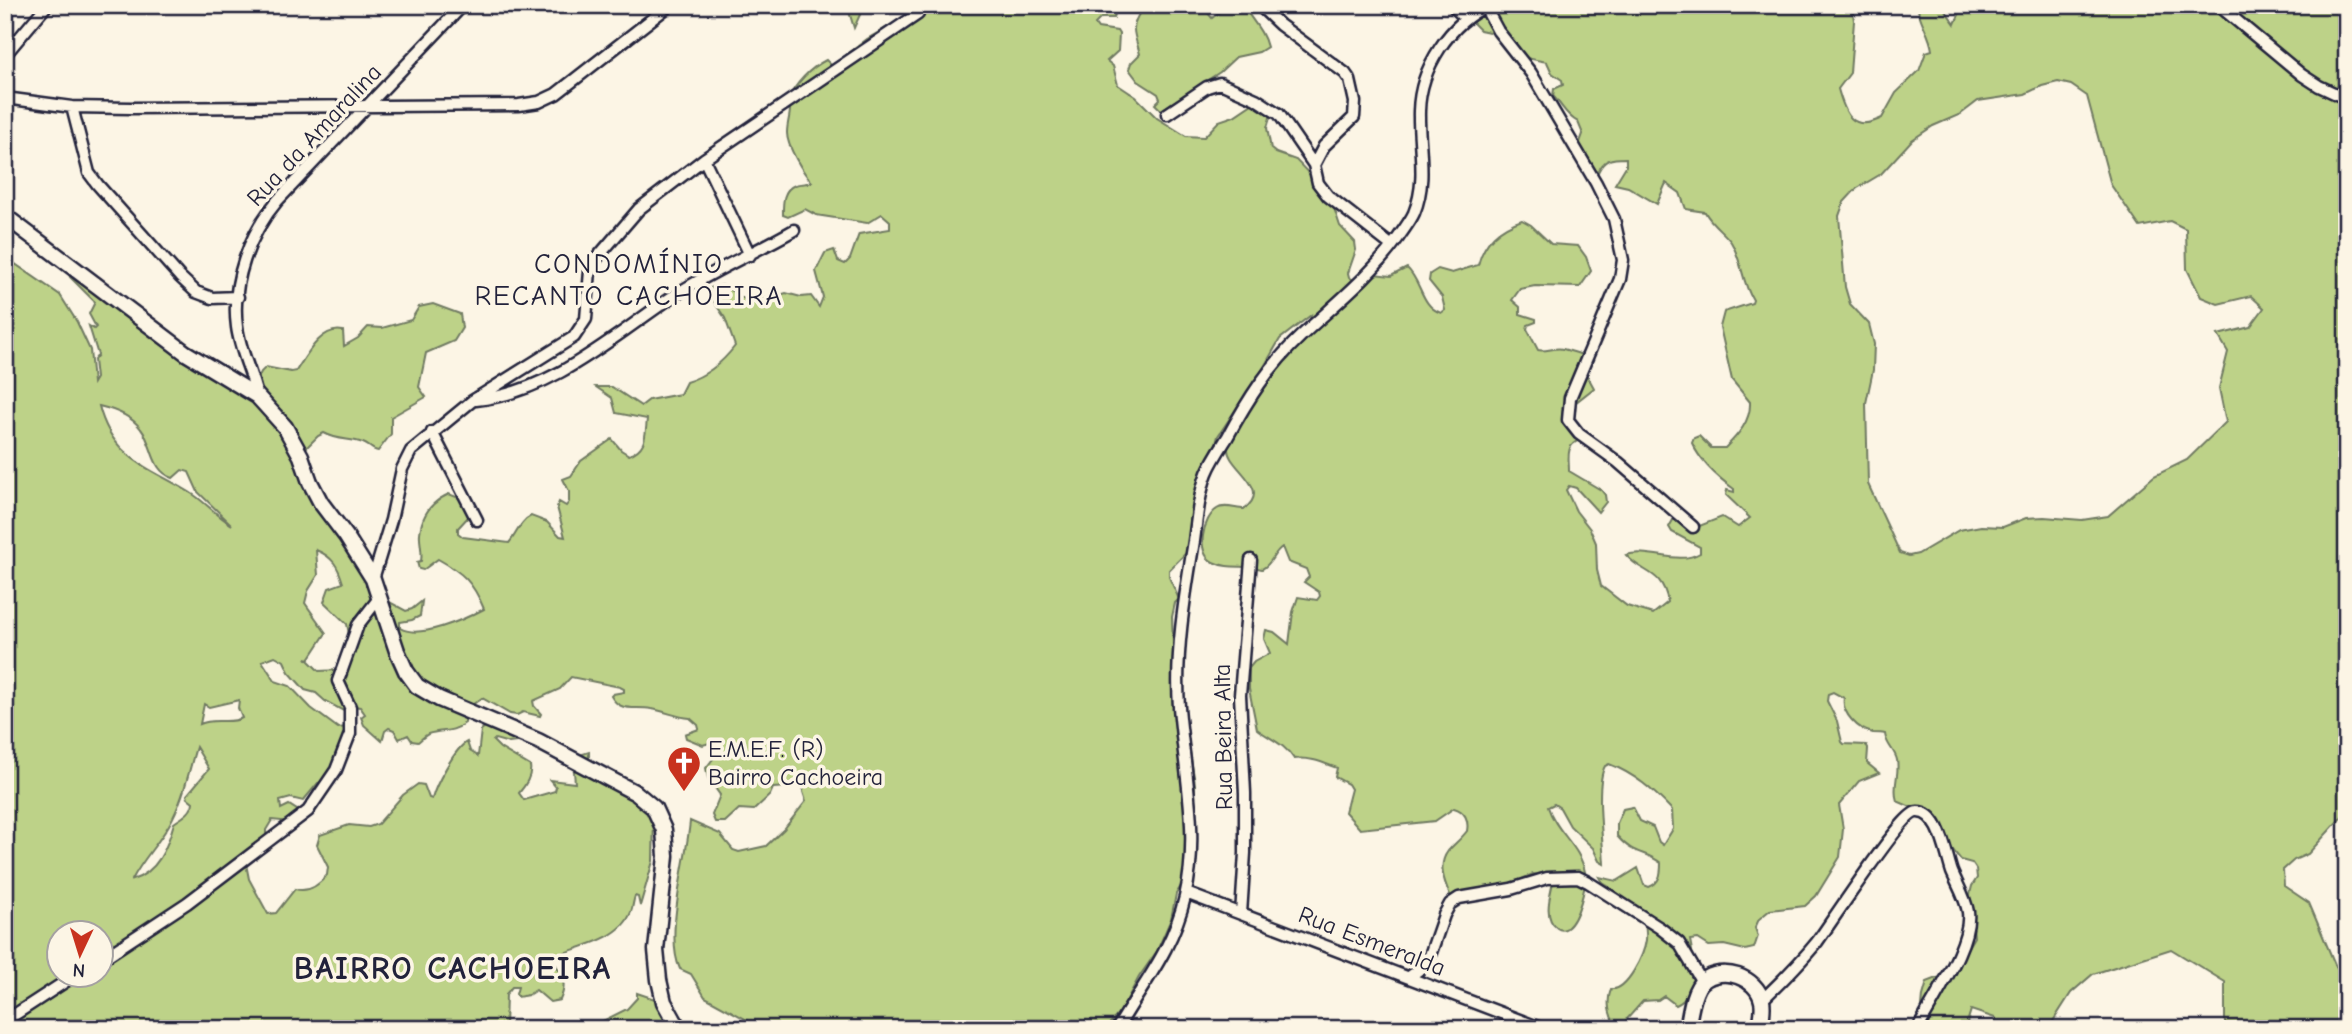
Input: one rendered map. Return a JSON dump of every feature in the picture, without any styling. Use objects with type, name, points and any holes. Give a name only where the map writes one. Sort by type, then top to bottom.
[{"type":"street","points":[[5,55],[47,5]]},
{"type":"street","name":"Rua da Amaralina","points":[[257,396],[237,327],[238,297],[249,243],[263,217],[463,5]]},
{"type":"street","points":[[5,97],[72,107],[519,105],[539,102],[556,94],[670,5]]},
{"type":"street","points":[[1259,5],[1280,24],[1338,66],[1350,80],[1355,102],[1354,117],[1324,146],[1314,165]]},
{"type":"street","points":[[1452,5],[1465,18]]},
{"type":"street","points":[[2218,5],[2302,75],[2347,99]]},
{"type":"street","points":[[1117,1029],[1137,993],[1159,964],[1176,932],[1186,893],[1191,844],[1190,799],[1179,704],[1183,606],[1205,481],[1251,393],[1271,366],[1371,272],[1413,216],[1423,173],[1419,108],[1425,83],[1443,44],[1465,18],[1487,6],[1498,31],[1531,73],[1596,183],[1614,219],[1620,240],[1623,260],[1620,279],[1570,398],[1568,420],[1579,434],[1618,462],[1693,527]]},
{"type":"street","points":[[373,579],[391,520],[402,469],[411,451],[472,401],[574,337],[586,319],[590,271],[596,259],[639,209],[704,159],[918,15]]},
{"type":"street","points":[[1167,114],[1207,87],[1220,83],[1270,107],[1279,114],[1314,165],[1318,183],[1328,196],[1392,246]]},
{"type":"street","points":[[72,107],[89,173],[98,185],[196,292],[212,298],[238,297]]},
{"type":"street","points":[[704,159],[751,255]]},
{"type":"street","points":[[5,216],[186,353],[257,396],[285,427],[321,502],[373,579],[397,651],[418,686],[439,699],[538,741],[636,793],[654,808],[664,830],[666,856],[656,950],[659,980],[664,1002],[679,1029]]},
{"type":"street","points":[[472,401],[524,389],[582,360],[675,296],[794,230]]},
{"type":"street","points":[[432,432],[477,520]]},
{"type":"street","name":"Rua Beira Alta","points":[[1241,914],[1245,793],[1240,695],[1251,561]]},
{"type":"street","points":[[116,950],[187,903],[308,811],[336,770],[350,734],[349,707],[338,681],[358,625],[379,598]]},
{"type":"street","points":[[1762,1000],[1793,971],[1839,912],[1898,827],[1910,814],[1926,813],[1937,824],[1945,854],[1968,911],[1967,933],[1961,949],[1918,1029]]},
{"type":"street","points":[[1409,977],[1427,964],[1450,904],[1460,898],[1564,876],[1578,877],[1588,882],[1660,928],[1679,943],[1702,982]]},
{"type":"street","name":"Rua Esmeralda","points":[[1186,893],[1543,1029]]},
{"type":"street","points":[[1687,1029],[1702,982],[1718,975],[1737,975],[1751,982],[1762,1000],[1760,1029]]},
{"type":"street","points":[[5,1021],[57,988]]},
{"type":"green space","points":[[847,5],[867,5],[854,28]]},
{"type":"green space","points":[[925,5],[1117,5],[1114,18],[1101,18],[1095,24],[1098,28],[1117,31],[1119,34],[1118,51],[1107,61],[1113,66],[1118,85],[1136,97],[1157,118],[1186,136],[1204,137],[1219,121],[1259,103],[1271,114],[1267,128],[1271,149],[1296,160],[1318,183],[1334,208],[1340,226],[1355,242],[1356,250],[1348,273],[1355,281],[1374,274],[1391,276],[1407,268],[1429,305],[1441,313],[1445,310],[1442,297],[1429,281],[1430,274],[1438,269],[1452,273],[1478,265],[1488,242],[1514,223],[1522,220],[1531,225],[1551,244],[1578,246],[1591,271],[1580,287],[1535,286],[1520,289],[1512,300],[1520,307],[1520,314],[1536,319],[1527,329],[1538,350],[1560,349],[1587,357],[1588,377],[1594,388],[1575,403],[1568,414],[1580,440],[1570,449],[1569,471],[1601,490],[1606,502],[1598,512],[1576,488],[1569,486],[1566,490],[1596,543],[1597,570],[1601,586],[1627,606],[1653,614],[1668,602],[1665,591],[1657,578],[1626,555],[1635,553],[1673,558],[1691,557],[1700,553],[1700,547],[1672,532],[1669,527],[1673,520],[1697,527],[1722,517],[1738,527],[1750,518],[1726,495],[1727,490],[1734,492],[1734,489],[1710,469],[1692,443],[1694,438],[1699,436],[1711,448],[1725,448],[1746,421],[1750,402],[1732,380],[1720,327],[1724,312],[1752,303],[1753,300],[1731,242],[1705,212],[1686,209],[1680,193],[1666,183],[1657,204],[1628,187],[1615,184],[1626,166],[1626,158],[1609,160],[1598,172],[1591,170],[1578,148],[1583,134],[1578,122],[1553,96],[1554,89],[1563,85],[1562,80],[1552,73],[1547,62],[1527,58],[1519,53],[1508,36],[1480,30],[1473,23],[1475,11],[1491,5],[1499,14],[1508,12],[1512,5],[1731,5],[1740,11],[1742,5],[1848,5],[1854,21],[1850,73],[1838,89],[1847,113],[1857,122],[1863,123],[1882,118],[1896,93],[1919,71],[1926,52],[1932,50],[1917,5],[1942,6],[1955,24],[1961,10],[1970,5],[1981,13],[1985,11],[1985,5],[2347,5],[2347,811],[2308,854],[2294,860],[2283,870],[2284,886],[2309,903],[2336,967],[2346,980],[2347,1029],[2225,1029],[2225,982],[2171,949],[2093,974],[2071,993],[2048,1029],[1996,1029],[1995,1018],[1971,1010],[1965,1029],[1920,1029],[1927,982],[1953,972],[1974,937],[1970,894],[1977,878],[1976,869],[1972,863],[1961,860],[1943,838],[1927,825],[1928,817],[1925,813],[1897,801],[1897,760],[1885,734],[1873,733],[1856,725],[1845,709],[1844,698],[1833,692],[1828,694],[1827,701],[1837,721],[1842,742],[1866,745],[1867,763],[1879,773],[1859,781],[1839,805],[1843,829],[1840,857],[1816,896],[1805,906],[1770,910],[1759,919],[1755,928],[1758,936],[1754,948],[1745,950],[1724,945],[1709,946],[1698,939],[1690,940],[1693,957],[1692,985],[1683,1000],[1676,1005],[1664,996],[1658,1000],[1643,1001],[1620,1027],[1616,1027],[1609,1008],[1609,994],[1611,989],[1617,988],[1629,978],[1638,963],[1646,940],[1646,917],[1599,877],[1617,881],[1638,868],[1644,885],[1649,887],[1658,881],[1661,863],[1629,847],[1617,836],[1617,823],[1623,809],[1633,807],[1640,821],[1653,827],[1663,845],[1673,829],[1672,810],[1651,789],[1618,768],[1609,764],[1605,766],[1600,786],[1604,864],[1599,861],[1593,848],[1570,826],[1560,808],[1554,804],[1548,807],[1556,824],[1578,854],[1585,872],[1585,885],[1578,910],[1571,924],[1566,929],[1561,929],[1550,919],[1553,882],[1547,876],[1533,874],[1503,887],[1452,900],[1442,870],[1444,857],[1467,831],[1467,820],[1461,811],[1454,808],[1435,821],[1360,829],[1345,812],[1351,789],[1348,784],[1335,777],[1337,768],[1322,762],[1294,759],[1282,746],[1257,729],[1249,689],[1249,668],[1270,653],[1264,639],[1266,630],[1274,632],[1289,644],[1298,597],[1317,600],[1319,592],[1304,582],[1309,577],[1306,569],[1288,562],[1282,547],[1262,569],[1225,566],[1207,558],[1203,535],[1208,520],[1217,509],[1244,509],[1252,501],[1252,485],[1233,462],[1228,446],[1240,418],[1310,321],[1311,315],[1280,339],[1218,436],[1188,551],[1169,570],[1169,577],[1179,599],[1175,603],[1172,617],[1179,715],[1186,724],[1195,784],[1195,792],[1193,790],[1190,793],[1191,840],[1184,881],[1176,894],[1171,919],[1157,951],[1121,1011],[1105,1029],[751,1029],[751,1022],[705,997],[691,974],[680,969],[674,937],[675,918],[690,821],[720,834],[733,850],[739,852],[766,846],[784,829],[806,801],[804,781],[788,787],[773,788],[770,795],[754,810],[739,809],[725,822],[715,822],[712,815],[720,795],[708,778],[706,768],[719,751],[719,740],[703,745],[686,738],[685,734],[699,729],[690,718],[619,705],[611,696],[624,692],[620,687],[571,677],[560,689],[533,701],[540,716],[523,712],[510,714],[482,698],[466,709],[465,723],[455,729],[428,734],[418,742],[412,741],[408,735],[399,739],[394,730],[389,728],[382,741],[364,725],[361,717],[365,714],[360,707],[354,706],[349,714],[316,693],[305,690],[289,672],[284,661],[275,656],[262,661],[275,681],[290,686],[311,708],[338,728],[346,727],[347,731],[340,774],[331,781],[318,783],[303,801],[291,798],[280,801],[281,809],[289,805],[300,812],[291,822],[272,820],[266,830],[266,841],[246,864],[249,879],[268,914],[276,913],[295,889],[313,887],[327,875],[328,867],[317,845],[320,835],[349,825],[369,827],[378,824],[403,795],[418,784],[424,785],[429,798],[432,799],[451,759],[462,746],[467,742],[470,751],[478,756],[481,730],[499,722],[520,726],[531,732],[524,741],[493,741],[530,766],[529,777],[519,793],[524,800],[555,791],[556,787],[550,780],[575,783],[573,760],[576,756],[589,752],[589,767],[635,799],[654,818],[653,861],[640,906],[638,897],[635,896],[626,922],[609,936],[554,956],[551,960],[561,974],[563,984],[560,1000],[550,1002],[536,990],[518,997],[518,987],[512,987],[506,994],[505,1029],[5,1029],[5,257],[60,295],[90,350],[93,383],[96,378],[94,360],[98,355],[89,326],[94,329],[96,327],[89,314],[95,302],[69,273],[200,352],[224,375],[242,384],[255,385],[266,367],[296,371],[309,350],[328,333],[343,331],[344,346],[358,338],[368,327],[382,328],[411,320],[419,307],[433,304],[460,314],[462,328],[454,341],[426,353],[419,387],[426,397],[391,417],[391,434],[378,451],[363,443],[324,433],[306,448],[304,463],[317,477],[336,523],[373,566],[382,598],[406,611],[422,601],[420,616],[400,622],[400,628],[418,632],[430,630],[454,623],[484,609],[471,585],[447,564],[438,559],[423,570],[419,569],[417,562],[421,561],[421,526],[433,504],[449,494],[464,500],[470,515],[458,528],[458,533],[463,537],[509,543],[521,524],[531,516],[547,522],[560,536],[565,537],[557,507],[559,502],[566,506],[569,502],[569,491],[563,479],[571,476],[581,461],[612,439],[629,455],[639,449],[645,436],[647,419],[616,413],[612,398],[596,387],[612,387],[641,406],[649,400],[680,394],[686,382],[713,368],[735,346],[725,318],[708,293],[710,288],[722,285],[746,300],[770,298],[786,293],[801,297],[811,296],[819,307],[823,297],[816,271],[825,253],[834,250],[838,261],[845,264],[850,259],[859,234],[890,229],[890,221],[882,214],[867,223],[816,215],[805,209],[788,217],[783,215],[784,198],[788,190],[795,185],[812,182],[790,145],[787,128],[790,108],[788,100],[799,82],[814,67],[826,60],[832,66],[867,39]],"holes":[[[2058,82],[2071,85],[2087,96],[2111,185],[2140,227],[2170,221],[2186,229],[2187,269],[2201,297],[2218,304],[2251,296],[2264,308],[2250,327],[2218,335],[2228,352],[2219,388],[2226,422],[2187,460],[2154,476],[2108,516],[2082,520],[2026,518],[2003,527],[1981,526],[1959,530],[1918,554],[1909,556],[1900,553],[1868,484],[1866,403],[1873,370],[1874,344],[1869,324],[1850,304],[1845,287],[1839,216],[1844,202],[1856,189],[1881,174],[1912,140],[1933,126],[1961,114],[1978,101],[2025,94]],[[99,406],[132,420],[145,435],[160,469],[173,478],[182,470],[189,472],[198,492],[232,525],[194,495],[136,461],[124,451],[105,425]],[[316,550],[334,563],[343,583],[329,588],[324,602],[347,624],[352,649],[339,670],[319,671],[306,658],[309,659],[326,633],[305,603],[308,591],[318,575]],[[239,700],[238,708],[242,718],[200,724],[204,704],[209,707]],[[196,747],[209,769],[187,795],[193,802],[191,809],[174,823],[155,865],[132,880],[174,816]]]},
{"type":"green space","points":[[1141,5],[1207,5],[1207,12],[1212,18],[1224,5],[1243,5],[1260,30],[1267,47],[1259,52],[1236,57],[1220,72],[1161,110],[1155,104],[1160,99],[1158,94],[1138,81],[1129,69],[1140,54],[1134,27]]},
{"type":"green space","points":[[637,993],[667,1003],[683,1021],[686,1029],[595,1029],[597,1024],[627,1009],[637,998]]},
{"type":"place","name":"E.M.E.F. (R) Bairro Cachoeira","points":[[684,793]]},
{"type":"district","name":"CONDOMÍNIO RECANTO CACHOEIRA","points":[[629,279]]},
{"type":"district","name":"BAIRRO CACHOEIRA","points":[[453,968]]}]
